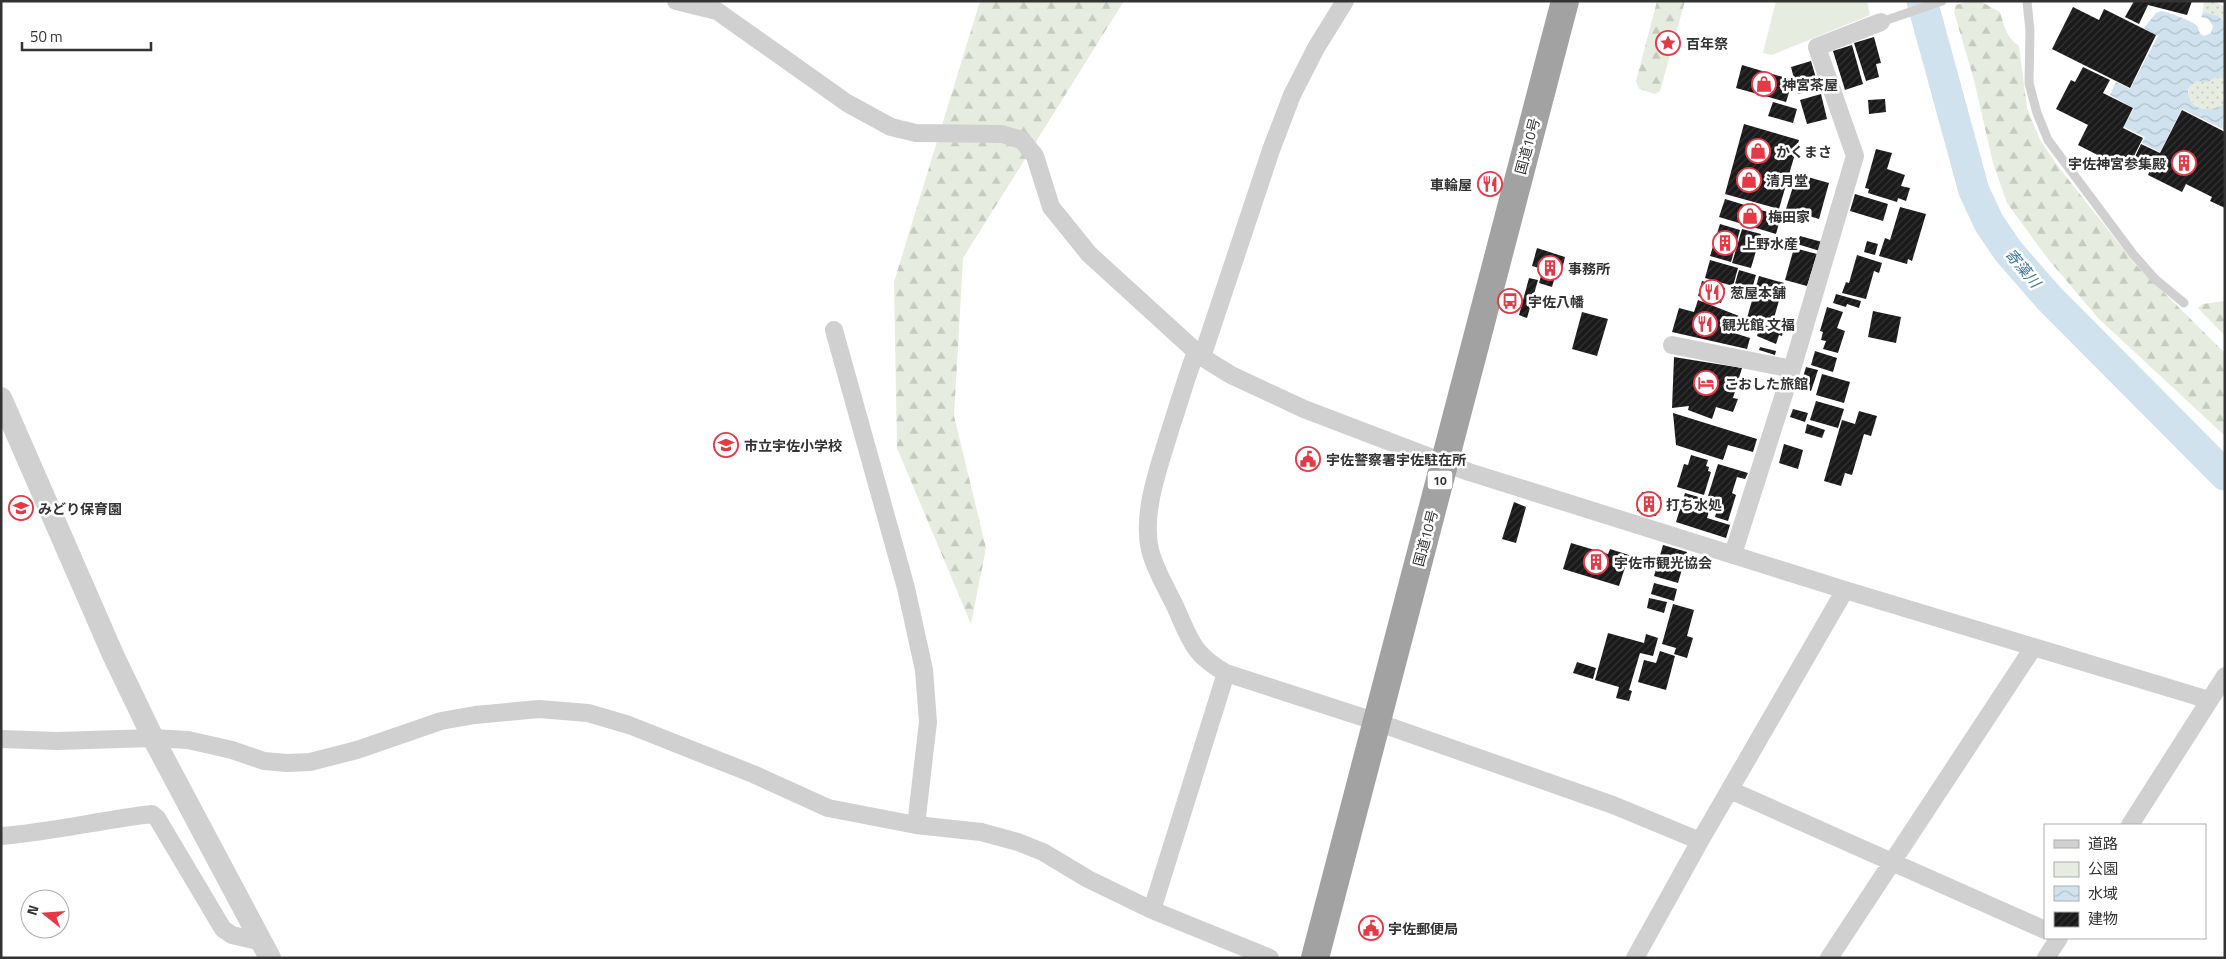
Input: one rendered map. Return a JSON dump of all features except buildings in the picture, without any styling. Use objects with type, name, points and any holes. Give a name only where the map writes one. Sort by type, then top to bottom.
[{"type":"highway","name":"国道10号","points":[[1315,958],[1565,1]]},
{"type":"street","points":[[676,1],[719,6],[846,103],[876,121],[904,131],[916,133],[1002,134],[1022,140],[1035,156],[1047,198],[1055,214],[1089,254],[1199,354],[1231,375],[1304,409],[1444,463],[1845,590],[2209,700]]},
{"type":"street","points":[[1344,1],[1316,48],[1292,95],[1156,478],[1148,524],[1150,548],[1155,568],[1188,639],[1198,653],[1210,664],[1226,673],[1377,722],[1621,808],[1700,841]]},
{"type":"street","points":[[1733,554],[1792,369],[1855,156],[1817,47],[1884,21]]},
{"type":"street","points":[[834,330],[906,588],[924,670],[928,722],[916,825]]},
{"type":"street","points":[[1672,345],[1792,369]]},
{"type":"street","points":[[1,398],[85,594],[153,738],[266,950]]},
{"type":"street","points":[[1635,958],[1700,841],[1845,590]]},
{"type":"street","points":[[1829,958],[1890,862],[2033,648]]},
{"type":"street","points":[[1152,910],[1226,673]]},
{"type":"street","points":[[2131,824],[2225,676]]},
{"type":"street","points":[[1,739],[57,741],[153,738],[188,740],[232,750],[264,761],[287,764],[310,762],[357,750],[441,721],[466,716],[530,710],[564,710],[588,713],[629,726],[753,774],[828,808],[916,825],[981,832],[1018,842],[1043,852],[1088,878],[1152,910],[1270,958]]},
{"type":"street","points":[[1730,790],[2044,930]]},
{"type":"street","points":[[1,836],[36,833],[90,822],[152,814],[157,818],[223,929],[266,950]]},
{"type":"street","points":[[2046,958],[2058,939]]},
{"type":"lane","points":[[1884,21],[1942,1]]},
{"type":"lane","points":[[2027,1],[2030,31],[2029,83],[2037,113],[2048,140],[2133,254],[2155,279],[2184,303]]},
{"type":"green space","points":[[980,1],[1124,1],[963,258],[954,416],[986,548],[971,624],[897,448],[894,282]]},
{"type":"green space","points":[[1657,1],[1685,1],[1660,91],[1655,94],[1639,89],[1636,81]]},
{"type":"green space","points":[[1776,1],[1867,1],[1870,15],[1772,55],[1763,53]]},
{"type":"green space","points":[[1969,1],[1980,1],[2000,12],[2008,35],[2019,46],[2027,108],[2040,140],[2057,165],[2135,264],[2225,353],[2225,436],[2099,319],[2048,259],[2007,203],[1993,163],[1974,80],[1954,12],[1956,5]]},
{"type":"green space","points":[[2204,1],[2214,1],[2225,7],[2225,22],[2220,17],[2203,12]]},
{"type":"green space","points":[[2217,77],[2225,79],[2225,104],[2215,109],[2205,109],[2195,105],[2188,96],[2189,87],[2197,81],[2210,81]]},
{"type":"green space","points":[[2225,301],[2225,336],[2198,308],[2203,304]]},
{"type":"water","points":[[2161,11],[2195,24],[2204,36],[2211,33],[2213,26],[2208,19],[2201,17],[2203,12],[2218,16],[2225,22],[2225,79],[2217,77],[2208,82],[2197,81],[2189,87],[2188,92],[2193,103],[2202,109],[2214,109],[2225,104],[2225,130],[2182,109],[2160,152],[2142,143],[2145,137],[2124,127],[2134,108],[2110,95],[2116,82],[2130,89],[2158,36],[2144,28],[2156,13]]},
{"type":"waterway","name":"寄藻川","points":[[1922,1],[1974,191],[1989,223],[2008,251],[2049,298],[2225,475]]},
{"type":"place","name":"百年祭","points":[[1668,43]]},
{"type":"place","name":"神宮茶屋","points":[[1764,84]]},
{"type":"place","name":"かくまさ","points":[[1758,151]]},
{"type":"place","name":"宇佐神宮参集殿","points":[[2184,163]]},
{"type":"place","name":"清月堂","points":[[1749,180]]},
{"type":"place","name":"車輪屋","points":[[1490,184]]},
{"type":"place","name":"梅田家","points":[[1750,216]]},
{"type":"place","name":"上野水産","points":[[1725,243]]},
{"type":"place","name":"事務所","points":[[1550,268]]},
{"type":"place","name":"葱屋本舗","points":[[1712,292]]},
{"type":"place","name":"宇佐八幡","points":[[1510,301]]},
{"type":"place","name":"観光館 文福","points":[[1705,324]]},
{"type":"place","name":"こおした旅館","points":[[1706,383]]},
{"type":"place","name":"市立宇佐小学校","points":[[726,445]]},
{"type":"place","name":"宇佐警察署宇佐駐在所","points":[[1308,459]]},
{"type":"place","name":"打ち水処","points":[[1649,504]]},
{"type":"place","name":"みどり保育園","points":[[21,508]]},
{"type":"place","name":"宇佐市観光協会","points":[[1596,562]]},
{"type":"place","name":"宇佐郵便局","points":[[1371,928]]}]
